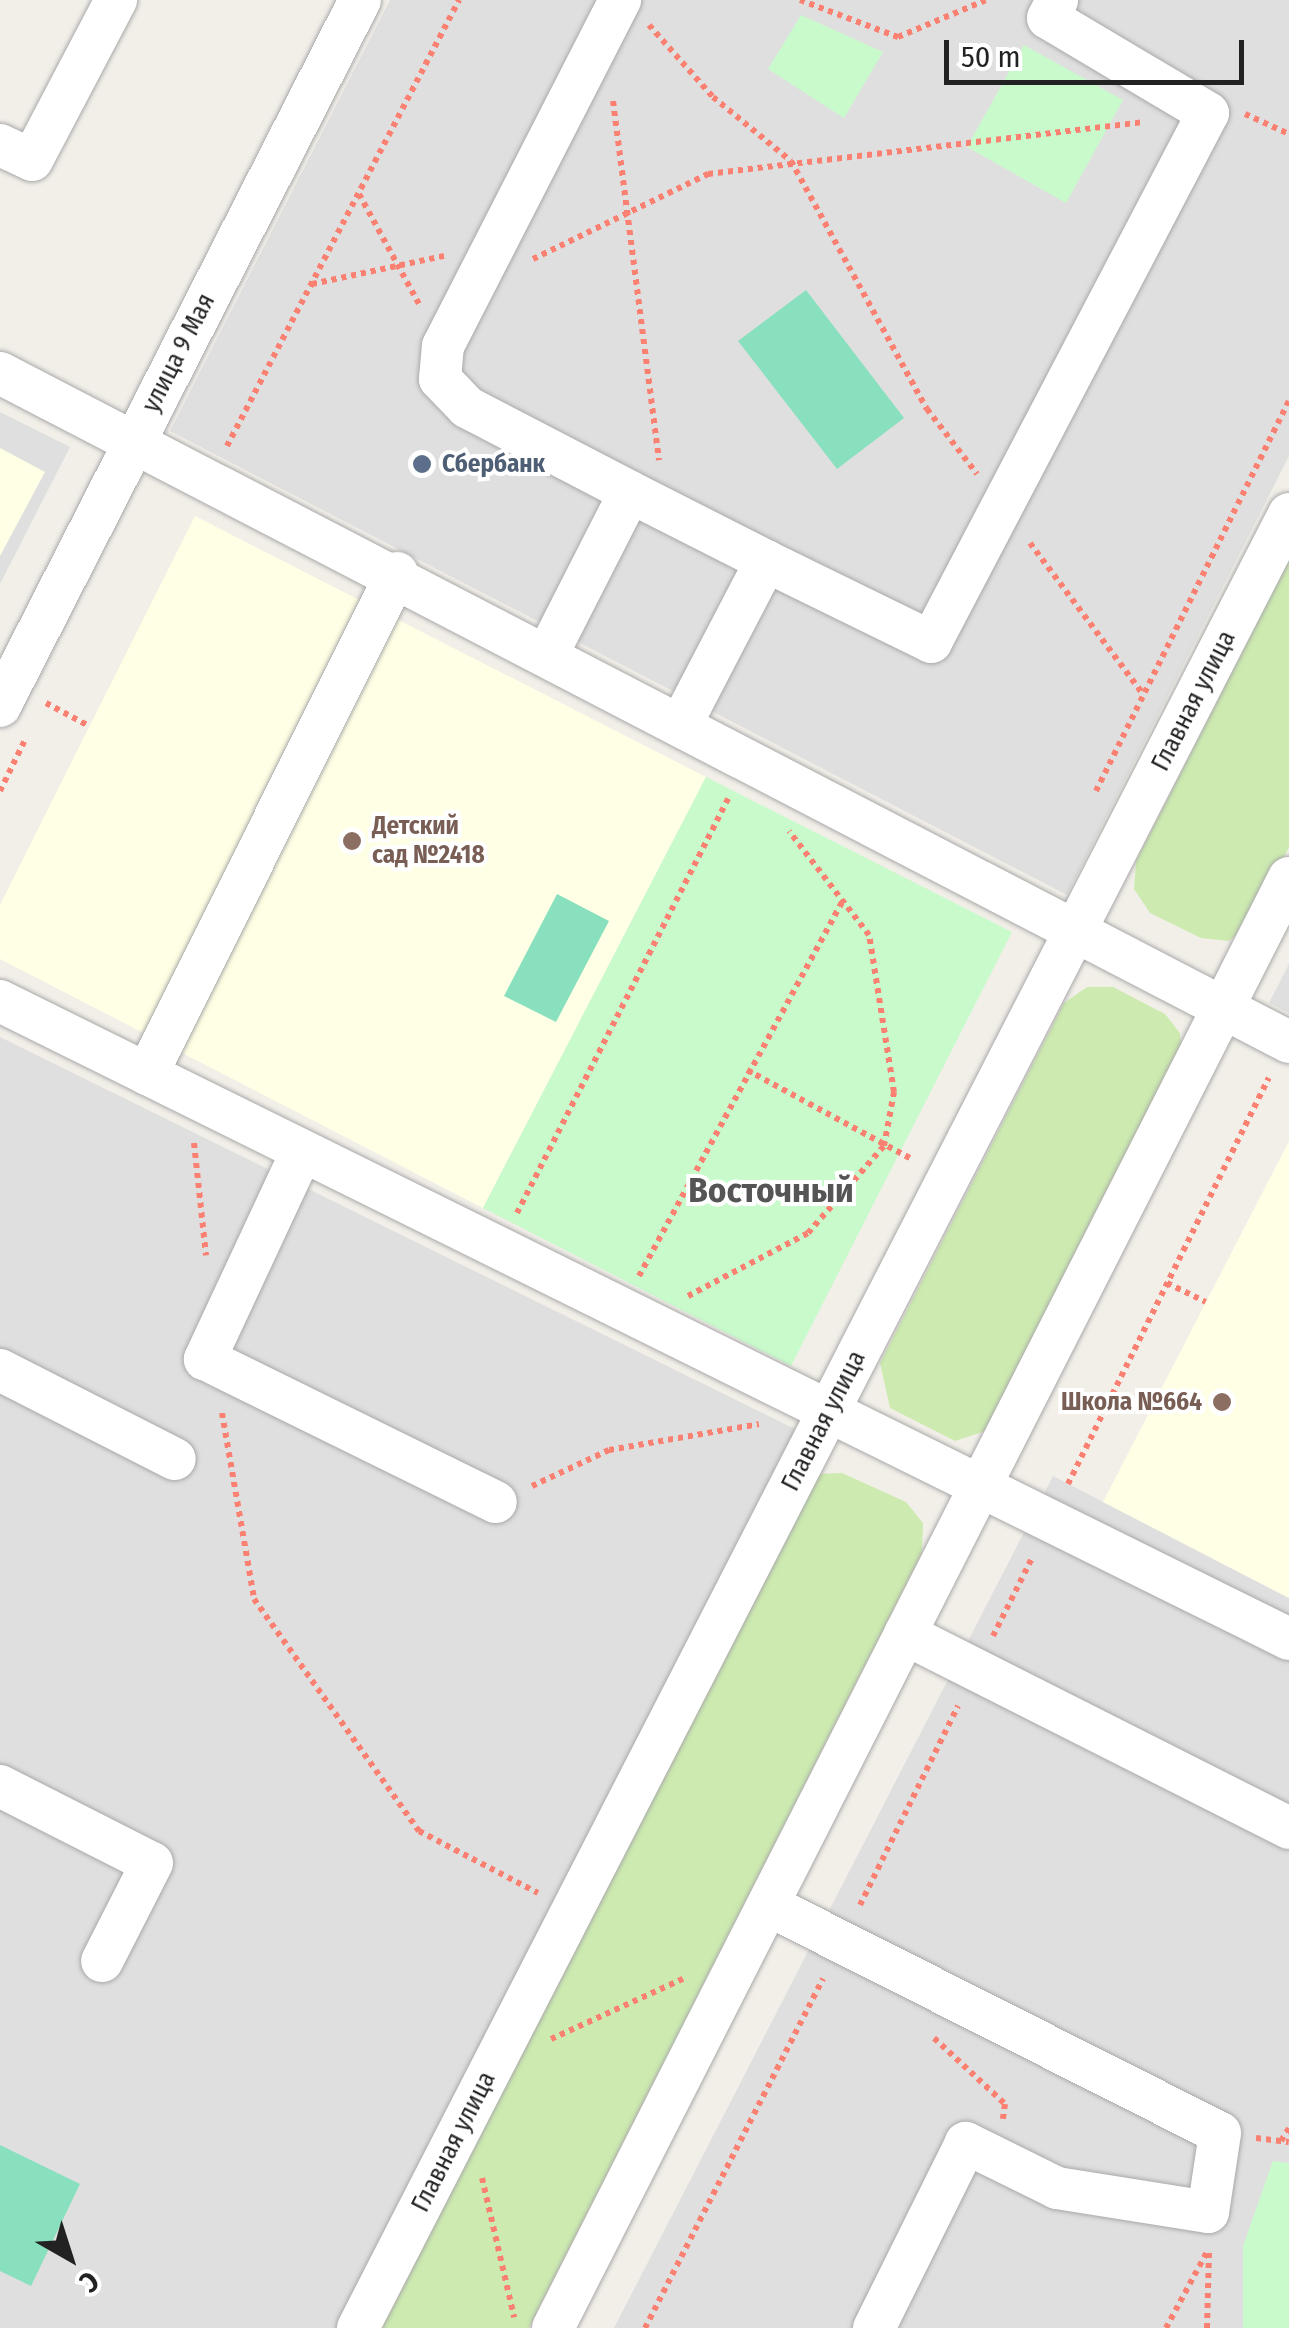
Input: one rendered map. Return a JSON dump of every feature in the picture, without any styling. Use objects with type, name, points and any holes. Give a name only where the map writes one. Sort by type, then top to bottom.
[{"type":"street","points":[[0,146],[32,160],[116,0]]},
{"type":"street","name":"улица 9 Мая","points":[[0,706],[360,0]]},
{"type":"street","points":[[619,5],[442,346],[440,379],[467,408],[931,642],[1208,113],[1048,18],[1057,0]]},
{"type":"street","points":[[0,373],[549,652],[1288,1041]]},
{"type":"street","points":[[549,652],[648,501]]},
{"type":"street","name":"Главная улица","points":[[358,2328],[1289,514]]},
{"type":"street","points":[[681,724],[766,561]]},
{"type":"street","points":[[147,1074],[397,574]]},
{"type":"street","points":[[553,2328],[1289,878]]},
{"type":"street","points":[[16,995],[147,1074],[1289,1639]]},
{"type":"street","points":[[302,1151],[206,1359],[496,1502]]},
{"type":"street","points":[[0,1370],[176,1459]]},
{"type":"street","points":[[905,1634],[1289,1828]]},
{"type":"street","points":[[0,1786],[152,1863],[102,1962]]},
{"type":"street","points":[[768,1905],[1220,2133],[1208,2230],[1057,2188],[966,2143],[874,2328]]},
{"type":"path","points":[[210,480],[458,0]]},
{"type":"path","points":[[800,0],[898,37],[986,0]]},
{"type":"path","points":[[619,5],[713,97],[791,160],[927,409],[1144,694]]},
{"type":"path","points":[[596,46],[622,131],[648,501]]},
{"type":"path","points":[[472,289],[708,174],[791,160],[1208,113],[1247,114],[1289,134]]},
{"type":"path","points":[[359,193],[442,346]]},
{"type":"path","points":[[312,284],[494,245]]},
{"type":"path","points":[[0,791],[44,702],[89,726]]},
{"type":"path","points":[[507,1232],[732,790]]},
{"type":"path","points":[[677,1295],[707,1289],[808,1232],[884,1146],[894,1092],[885,1000],[869,936],[844,898],[783,823]]},
{"type":"path","points":[[630,1293],[746,1070],[844,898]]},
{"type":"path","points":[[645,2328],[842,1942],[1288,1041]]},
{"type":"path","points":[[746,1070],[910,1158]]},
{"type":"path","points":[[185,1093],[206,1219],[206,1278]]},
{"type":"path","points":[[1167,1283],[1206,1302]]},
{"type":"path","points":[[206,1359],[220,1384],[254,1599],[420,1831],[548,1898]]},
{"type":"path","points":[[496,1502],[609,1450],[775,1422]]},
{"type":"path","points":[[492,2066],[704,1969]]},
{"type":"path","points":[[924,2029],[1004,2104],[993,2156]]},
{"type":"path","points":[[468,2117],[517,2328]]},
{"type":"path","points":[[1281,2141],[1289,2128]]},
{"type":"path","points":[[1166,2328],[1208,2230]]},
{"type":"path","points":[[1208,2230],[1208,2328]]},
{"type":"shaded area","points":[[390,0],[1289,0],[1289,456],[1067,895],[170,431]]},
{"type":"shaded area","points":[[0,412],[70,447],[0,584]]},
{"type":"shaded area","points":[[0,448],[45,472],[0,556]]},
{"type":"shaded area","name":"Детский сад №2418","points":[[195,516],[706,777],[483,1208],[0,959],[0,905]]},
{"type":"shaded area","points":[[1289,964],[1289,1013],[1269,1003]]},
{"type":"shaded area","points":[[0,1037],[799,1431],[347,2328],[0,2328]]},
{"type":"shaded area","name":"Школа №664","points":[[1289,1141],[1289,1598],[1103,1502]]},
{"type":"shaded area","points":[[1053,1476],[1289,1598],[1289,2328],[614,2328]]},
{"type":"green space","points":[[801,15],[883,52],[844,118],[768,69]]},
{"type":"green space","points":[[1024,45],[1123,100],[1066,203],[967,147]]},
{"type":"green space","points":[[806,290],[904,418],[837,469],[738,341]]},
{"type":"green space","points":[[1289,560],[1289,847],[1252,921],[1229,941],[1201,938],[1150,913],[1134,889],[1136,861]]},
{"type":"green space","points":[[706,777],[1012,932],[791,1366],[483,1208]]},
{"type":"green space","points":[[557,894],[609,921],[556,1022],[504,996]]},
{"type":"green space","points":[[1087,987],[1113,987],[1165,1014],[1180,1033],[1183,1065],[998,1427],[955,1441],[890,1408],[880,1363],[1064,1003]]},
{"type":"green space","points":[[842,1473],[906,1502],[923,1523],[922,1553],[529,2328],[374,2328],[814,1474]]},
{"type":"green space","points":[[0,2145],[80,2184],[31,2286],[0,2271]]},
{"type":"green space","points":[[1273,2161],[1289,2163],[1289,2328],[1243,2328],[1243,2246]]},
{"type":"place","name":"Сбербанк","points":[[422,464]]},
{"type":"place","name":"Детский сад №2418","points":[[352,841]]},
{"type":"place","name":"Школа №664","points":[[1222,1402]]},
{"type":"district","name":"Восточный","points":[[771,1190]]}]
